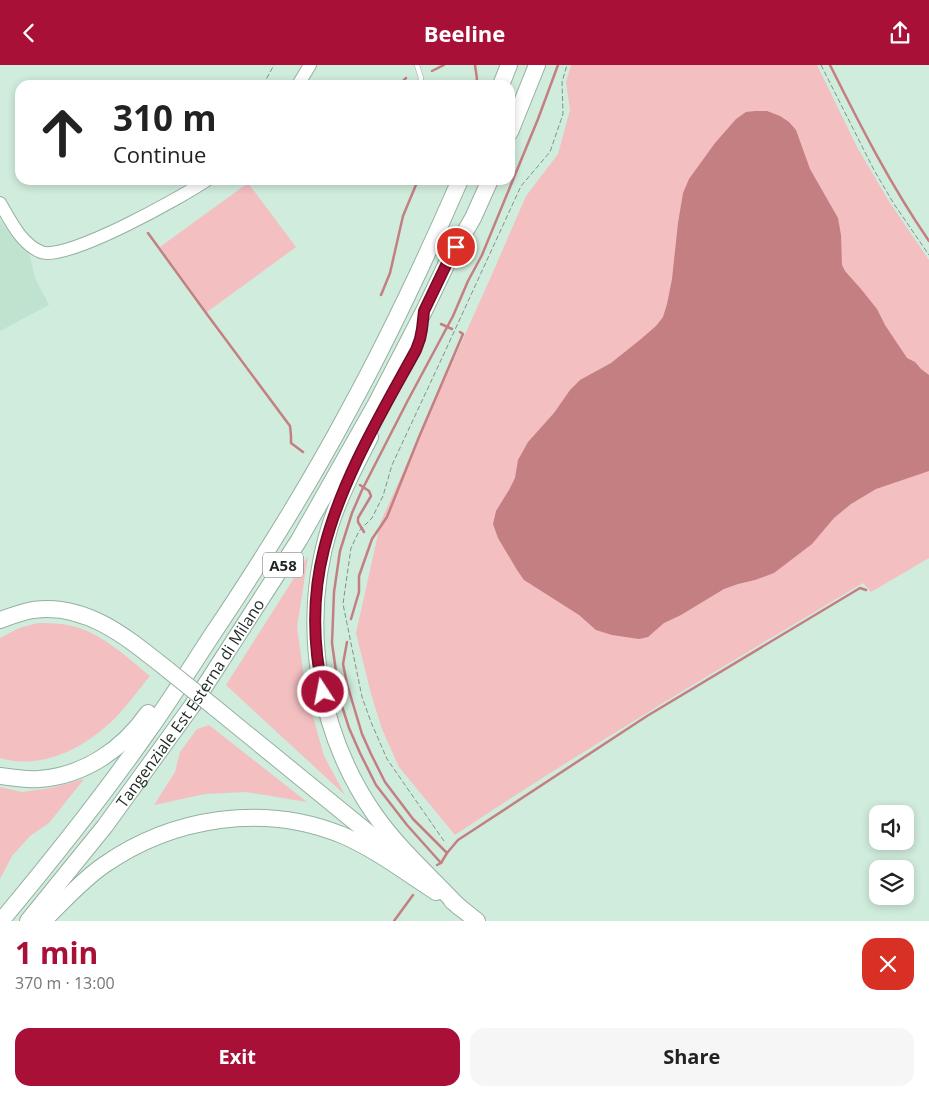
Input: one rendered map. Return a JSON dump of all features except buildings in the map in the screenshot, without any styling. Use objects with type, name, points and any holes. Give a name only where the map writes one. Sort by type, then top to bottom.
[{"type":"highway","points":[[503,80],[509,65]]},
{"type":"highway","points":[[515,119],[536,65]]},
{"type":"highway","name":"Tangenziale Est Esterna di Milano","points":[[1,921],[66,841],[150,729],[285,522],[349,410],[401,308],[458,185]]},
{"type":"highway","name":"Tangenziale Est Esterna di Milano","points":[[28,921],[105,827],[192,706],[299,540],[376,404],[448,261],[473,218],[488,185]]},
{"type":"highway","name":"A58","points":[[424,311],[420,339],[416,350],[355,467],[340,498],[330,525],[323,550],[318,581],[315,637],[318,667],[329,720],[352,776],[366,801],[388,831],[459,907]]},
{"type":"highway","name":"A58","points":[[0,776],[18,779],[38,779],[56,777],[77,771],[93,764],[125,740],[139,726],[190,653],[242,590]]},
{"type":"highway","name":"A58","points":[[0,620],[34,610],[53,609],[85,615],[121,634],[214,707],[477,921]]},
{"type":"highway","name":"A58","points":[[43,921],[78,886],[103,866],[145,841],[187,825],[208,821],[251,818],[300,822],[343,836],[363,845],[459,907]]},
{"type":"street","points":[[301,80],[310,65]]},
{"type":"street","points":[[0,203],[16,229],[28,243],[40,252],[50,254],[66,250],[114,231],[177,199],[199,185]]},
{"type":"lane","points":[[417,65],[422,78],[421,80]]},
{"type":"path","points":[[266,80],[274,65]]},
{"type":"path","points":[[444,841],[387,759],[362,697],[343,604],[351,548],[358,531],[372,519],[383,496],[392,465],[521,186],[550,153],[563,114],[562,82],[567,65]]},
{"type":"path","points":[[821,65],[874,170],[894,204],[929,255]]},
{"type":"shaded area","points":[[571,65],[817,65],[857,147],[890,203],[929,260],[929,558],[871,592],[863,583],[606,738],[455,835],[399,767],[382,729],[356,633],[381,521],[526,196],[558,154],[570,110],[566,82]]},
{"type":"shaded area","points":[[767,111],[780,116],[796,130],[810,169],[838,218],[841,235],[842,265],[845,271],[877,309],[885,325],[907,358],[915,362],[929,375],[929,471],[876,489],[851,504],[834,518],[812,544],[774,573],[724,589],[664,623],[648,637],[639,639],[612,635],[596,630],[579,615],[524,580],[498,538],[493,524],[496,511],[515,478],[518,460],[528,442],[554,413],[570,390],[580,380],[611,363],[656,326],[663,317],[672,279],[683,193],[689,179],[715,143],[736,119],[746,112]]},
{"type":"shaded area","points":[[245,185],[250,185],[296,247],[207,312],[160,247]]},
{"type":"shaded area","points":[[0,220],[16,242],[30,256],[35,278],[49,305],[0,331]]},
{"type":"shaded area","points":[[308,556],[297,627],[306,692],[324,756],[345,795],[226,685]]},
{"type":"shaded area","points":[[38,623],[61,624],[86,631],[120,651],[150,676],[118,715],[93,737],[79,746],[49,758],[33,761],[16,761],[0,758],[0,638],[19,628]]},
{"type":"shaded area","points":[[209,725],[307,802],[246,792],[205,794],[154,805],[175,772],[180,752],[197,729]]},
{"type":"shaded area","points":[[84,779],[49,823],[30,836],[12,856],[0,879],[0,787],[22,792],[51,788]]},
{"type":"waterway","points":[[432,71],[444,65]]},
{"type":"waterway","points":[[475,65],[477,80]]},
{"type":"waterway","points":[[515,175],[558,65]]},
{"type":"waterway","points":[[830,65],[864,133],[929,241]]},
{"type":"waterway","points":[[381,295],[390,273],[403,216],[416,185]]},
{"type":"waterway","points":[[441,863],[407,825],[376,785],[349,728],[340,700],[332,643],[334,592],[340,551],[352,513],[407,402],[453,316],[482,255],[511,185]]},
{"type":"waterway","points":[[148,233],[290,426],[291,443],[303,452]]},
{"type":"waterway","points":[[441,324],[452,329]]},
{"type":"waterway","points":[[351,619],[359,592],[359,576],[372,539],[387,517],[463,334],[460,332]]},
{"type":"waterway","points":[[360,485],[369,491],[371,496],[358,518],[358,522],[364,532]]},
{"type":"waterway","points":[[437,865],[441,863],[458,840],[647,716],[860,588],[866,590]]},
{"type":"waterway","points":[[347,642],[343,664],[347,684],[362,734],[371,754],[385,782],[413,819],[447,853]]},
{"type":"waterway","points":[[394,921],[413,895]]},
{"type":"route","points":[[323,692],[315,637],[316,609],[323,550],[330,525],[340,498],[372,432],[416,350],[420,339],[424,311],[456,247]]}]
